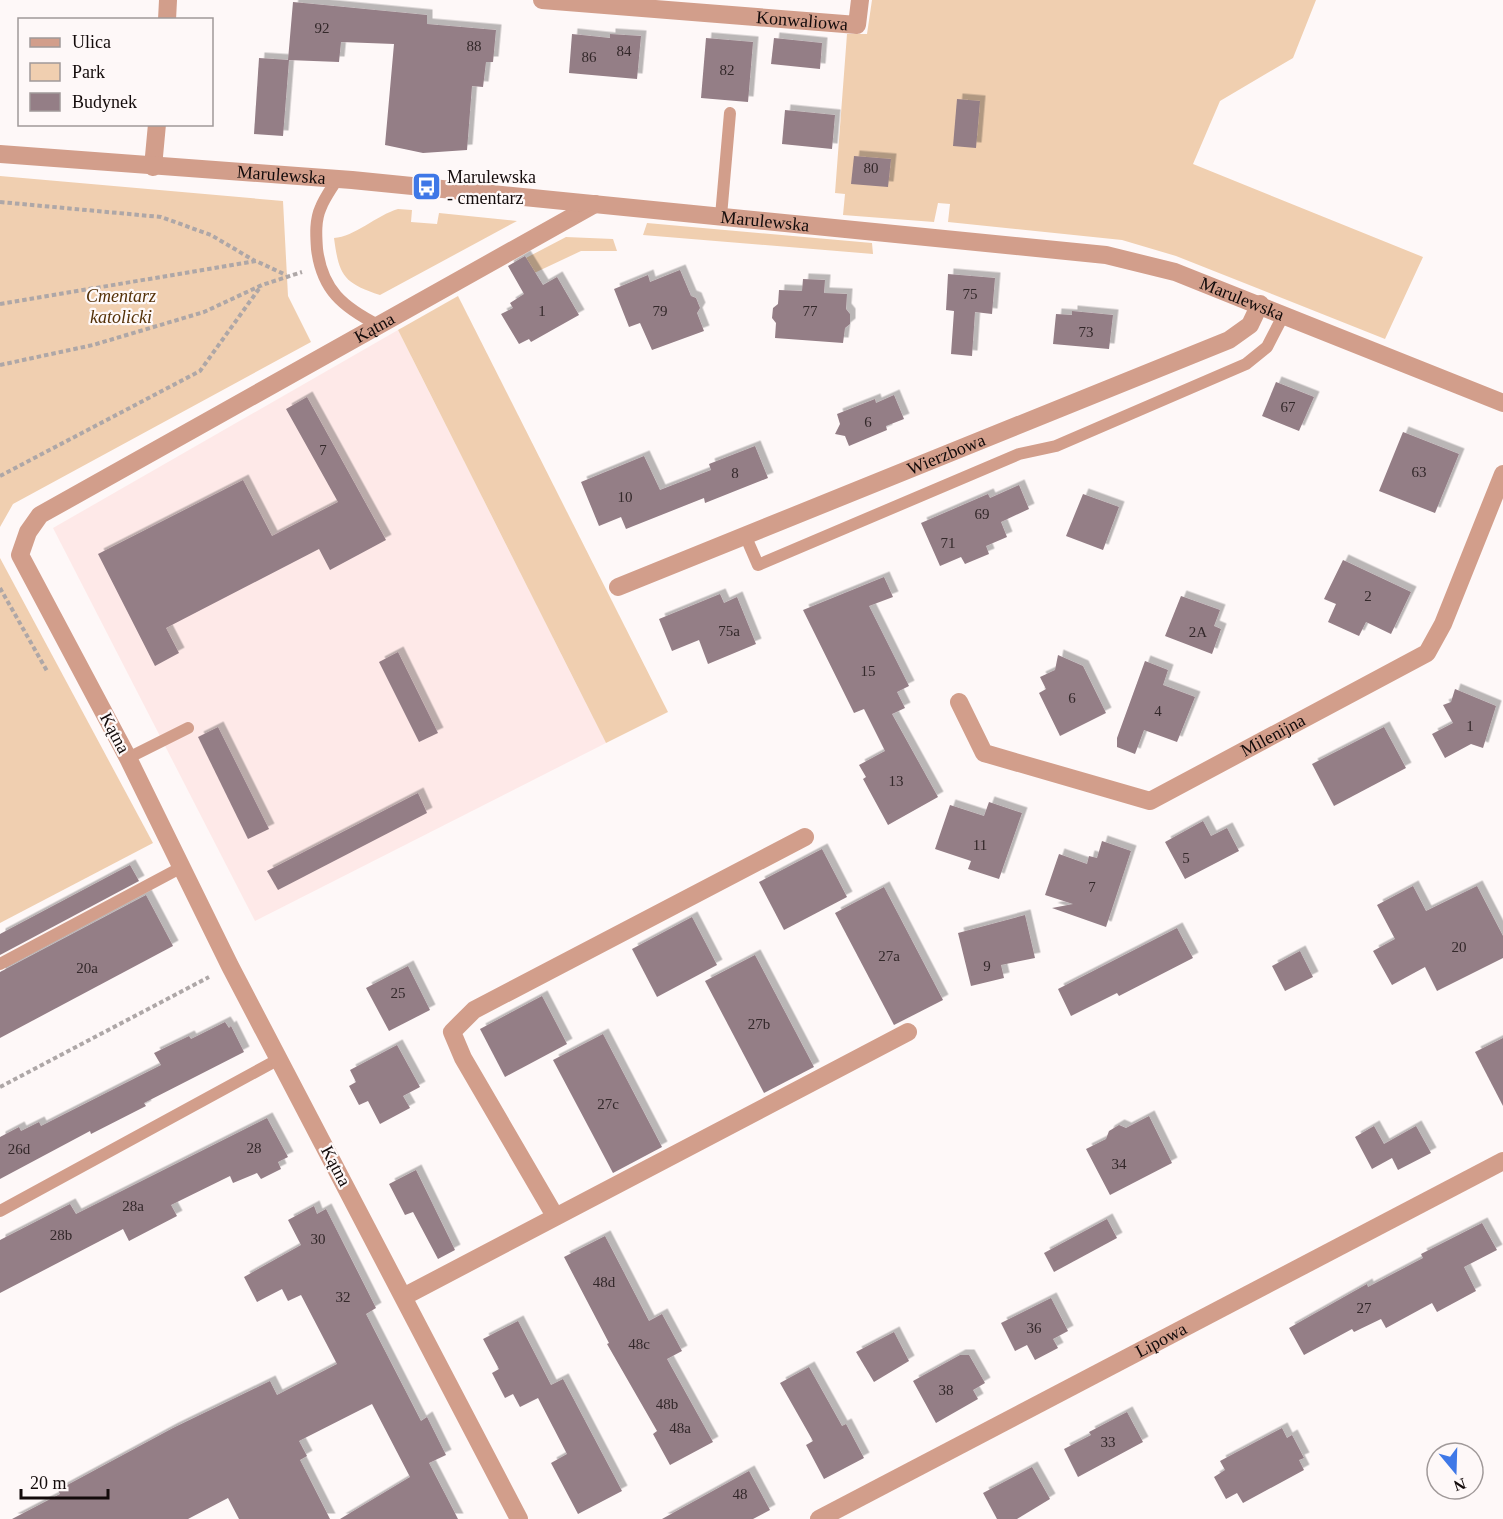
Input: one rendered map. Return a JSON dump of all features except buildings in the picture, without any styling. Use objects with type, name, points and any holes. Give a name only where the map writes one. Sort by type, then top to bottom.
[{"type":"street","points":[[166,18],[168,0]]},
{"type":"street","name":"Konwaliowa","points":[[542,0],[857,25],[860,0]]},
{"type":"street","points":[[153,167],[157,126]]},
{"type":"street","name":"Marulewska","points":[[0,154],[337,179],[1106,255],[1175,272],[1260,304],[1503,403]]},
{"type":"street","name":"Kątna","points":[[519,1519],[405,1296],[230,966],[128,758],[20,555],[28,532],[40,515],[595,204]]},
{"type":"street","name":"Wierzbowa","points":[[618,587],[1229,340],[1250,324],[1260,304]]},
{"type":"street","name":"Milenijna","points":[[959,702],[984,753],[1150,801],[1427,653],[1443,624],[1503,474]]},
{"type":"street","points":[[555,1216],[463,1058],[452,1032],[474,1010],[805,837]]},
{"type":"street","points":[[405,1296],[908,1032]]},
{"type":"street","name":"Lipowa","points":[[819,1519],[1503,1161]]},
{"type":"lane","points":[[721,216],[730,113]]},
{"type":"lane","points":[[337,179],[320,208],[315,233],[319,268],[330,289],[352,311],[378,325]]},
{"type":"lane","points":[[746,535],[758,565],[1019,454],[1056,446],[1246,364],[1268,347],[1284,314]]},
{"type":"lane","points":[[128,758],[188,728]]},
{"type":"lane","points":[[0,963],[182,867]]},
{"type":"lane","points":[[0,1211],[279,1059]]},
{"type":"path","points":[[0,202],[161,217],[211,235],[287,276]]},
{"type":"path","points":[[0,304],[256,261]]},
{"type":"path","points":[[0,365],[93,345],[204,312],[262,285],[319,268]]},
{"type":"path","points":[[0,476],[200,371],[262,285]]},
{"type":"path","points":[[0,588],[47,671]]},
{"type":"path","points":[[0,1087],[230,966]]},
{"type":"shaded area","points":[[398,330],[606,743],[255,921],[53,528]]},
{"type":"green space","points":[[872,0],[1316,0],[1293,58],[1220,101],[1193,164],[1423,257],[1385,339],[1176,256],[1122,240],[948,222],[950,204],[938,203],[934,222],[843,215],[845,194],[835,193],[847,34],[867,34]]},
{"type":"green space","name":"Cmentarz katolicki","points":[[0,176],[283,201],[288,296],[311,342],[13,504],[0,527]]},
{"type":"green space","points":[[398,209],[412,210],[411,222],[437,224],[439,213],[517,221],[380,295],[358,286],[345,276],[338,261],[334,238],[349,234]]},
{"type":"green space","points":[[647,223],[872,243],[873,254],[643,235]]},
{"type":"green space","points":[[566,237],[613,239],[617,251],[581,251],[530,275],[524,259]]},
{"type":"green space","points":[[458,296],[668,712],[606,743],[398,330]]},
{"type":"green space","points":[[0,558],[153,843],[0,923]]},
{"type":"place","name":"Marulewska - cmentarz","points":[[426,187]]}]
